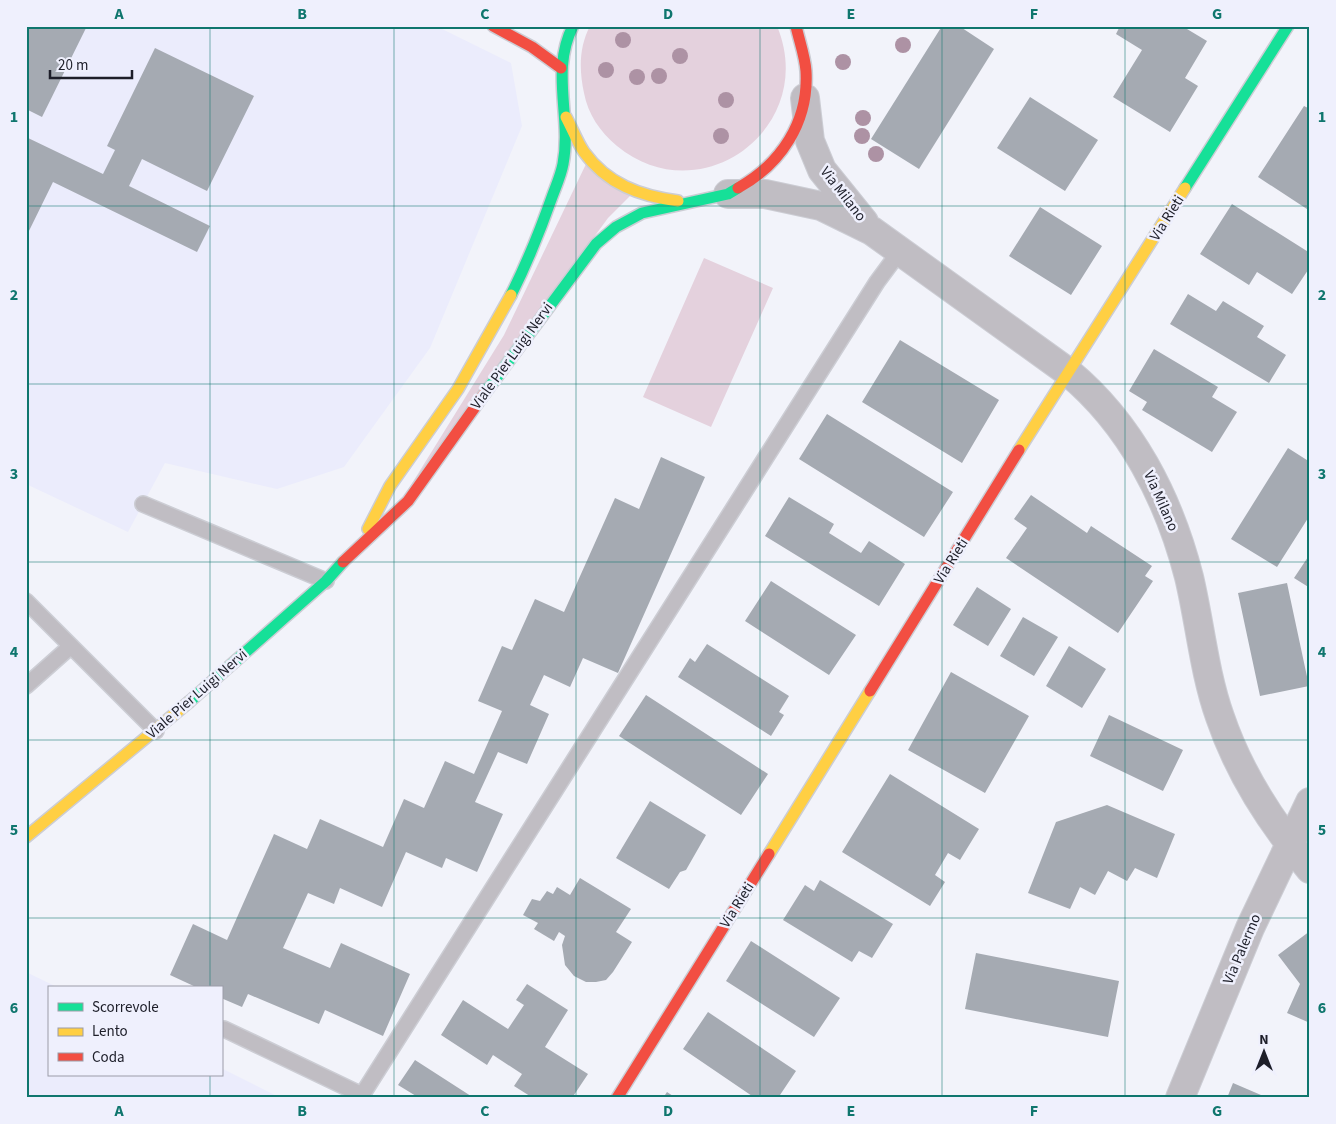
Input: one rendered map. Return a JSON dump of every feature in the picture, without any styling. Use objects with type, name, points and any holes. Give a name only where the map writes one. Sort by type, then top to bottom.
[{"type":"street","points":[[492,26],[532,46],[560,68]]},
{"type":"street","name":"Viale Pier Luigi Nervi","points":[[573,26],[560,68],[561,93],[566,116],[584,152],[612,180],[648,197],[687,202]]},
{"type":"street","name":"Viale Pier Luigi Nervi","points":[[26,837],[156,731],[326,580],[360,544],[408,501],[518,346],[596,244],[616,227],[642,213],[728,194],[756,178],[779,156],[796,128],[805,98],[806,70],[801,42],[794,26]]},
{"type":"street","name":"Via Rieti","points":[[617,1098],[1068,372],[1288,26]]},
{"type":"street","name":"Via Milano","points":[[805,98],[810,141],[822,170],[872,231]]},
{"type":"street","name":"Viale Pier Luigi Nervi","points":[[360,544],[390,486],[463,380],[503,312],[535,246],[563,165],[566,116]]},
{"type":"street","name":"Via Milano","points":[[728,194],[765,194],[821,206],[872,231],[1068,372],[1094,394],[1137,452],[1158,489],[1174,527],[1189,578],[1219,716],[1237,762],[1290,846],[1310,869]]},
{"type":"street","name":"Via Palermo","points":[[1180,1098],[1250,928],[1310,802]]},
{"type":"lane","points":[[224,1029],[362,1095],[871,290],[900,251]]},
{"type":"lane","points":[[143,504],[326,580]]},
{"type":"lane","points":[[26,601],[156,731]]},
{"type":"lane","points":[[26,686],[71,646]]},
{"type":"shaded area","points":[[26,26],[436,26],[511,63],[522,126],[430,348],[344,467],[277,489],[165,463],[128,532],[26,484]]},
{"type":"shaded area","points":[[590,26],[777,26],[786,63],[782,97],[767,127],[744,150],[716,165],[683,171],[650,165],[611,141],[600,129],[588,108],[582,84],[581,59],[586,34]]},
{"type":"shaded area","points":[[586,164],[630,196],[608,218],[406,493],[504,335]]},
{"type":"shaded area","points":[[704,258],[773,288],[711,427],[643,397]]},
{"type":"shaded area","points":[[26,972],[55,986],[48,986],[48,1076],[222,1076],[222,1068],[281,1098],[26,1098]]},
{"type":"building","points":[[26,26],[87,26],[42,117],[26,109]]},
{"type":"building","points":[[942,26],[959,26],[994,49],[919,169],[871,139]]},
{"type":"building","points":[[1120,26],[1182,26],[1207,41],[1185,78],[1198,86],[1170,132],[1113,97],[1142,50],[1116,34]]},
{"type":"building","points":[[155,48],[254,96],[207,191],[142,159],[129,186],[210,226],[197,252],[53,182],[26,237],[26,137],[103,174],[115,150],[107,146]]},
{"type":"building","points":[[1030,97],[1098,140],[1065,191],[997,148]]},
{"type":"building","points":[[1304,106],[1310,109],[1310,211],[1258,177]]},
{"type":"building","points":[[1232,204],[1310,253],[1310,267],[1292,294],[1257,272],[1249,285],[1200,254]]},
{"type":"building","points":[[1040,207],[1102,246],[1071,295],[1009,256]]},
{"type":"building","points":[[1188,294],[1216,311],[1223,301],[1264,326],[1257,337],[1286,355],[1269,383],[1170,324]]},
{"type":"building","points":[[900,340],[999,400],[962,463],[862,402]]},
{"type":"building","points":[[1154,349],[1218,387],[1212,397],[1237,412],[1212,452],[1142,410],[1147,402],[1129,391]]},
{"type":"building","points":[[827,414],[953,492],[924,537],[799,459]]},
{"type":"building","points":[[1288,448],[1310,462],[1310,515],[1277,567],[1231,539]]},
{"type":"building","points":[[661,457],[705,477],[618,673],[583,658],[570,687],[544,675],[530,705],[549,714],[527,764],[498,752],[475,802],[503,814],[477,872],[446,858],[442,868],[406,852],[382,907],[340,888],[334,904],[308,893],[283,948],[330,968],[341,943],[410,974],[383,1036],[325,1010],[319,1024],[248,994],[242,1007],[222,998],[222,986],[194,986],[170,975],[193,924],[227,940],[274,834],[307,849],[320,819],[383,847],[404,799],[424,808],[445,761],[474,774],[502,711],[478,701],[502,646],[512,650],[535,599],[564,612],[615,498],[639,509]]},
{"type":"building","points":[[1031,495],[1087,533],[1091,526],[1152,566],[1145,576],[1153,581],[1118,633],[1006,558],[1027,528],[1014,519]]},
{"type":"building","points":[[789,497],[834,524],[829,533],[861,553],[869,541],[905,564],[879,606],[765,536]]},
{"type":"building","points":[[1310,554],[1310,588],[1294,578]]},
{"type":"building","points":[[771,581],[856,635],[829,675],[745,621]]},
{"type":"building","points":[[1287,583],[1309,686],[1260,696],[1238,593]]},
{"type":"building","points":[[977,587],[1011,609],[988,646],[953,625]]},
{"type":"building","points":[[1023,617],[1058,637],[1034,676],[1000,656]]},
{"type":"building","points":[[707,644],[789,696],[779,712],[784,715],[771,736],[678,677],[690,658],[695,662]]},
{"type":"building","points":[[1069,646],[1106,669],[1082,708],[1046,686]]},
{"type":"building","points":[[951,672],[1029,716],[985,793],[908,750]]},
{"type":"building","points":[[646,695],[768,774],[741,815],[619,736]]},
{"type":"building","points":[[1109,715],[1183,750],[1163,791],[1090,756]]},
{"type":"building","points":[[890,774],[979,829],[960,860],[948,853],[935,875],[945,882],[930,906],[842,852]]},
{"type":"building","points":[[650,801],[706,835],[686,870],[680,872],[669,889],[616,858]]},
{"type":"building","points":[[1107,805],[1175,834],[1157,878],[1135,868],[1127,881],[1108,871],[1095,895],[1080,887],[1070,909],[1028,893],[1056,822]]},
{"type":"building","points":[[580,878],[631,909],[616,932],[632,942],[606,980],[586,982],[574,976],[565,965],[562,945],[565,936],[559,932],[554,941],[534,929],[538,923],[523,915],[532,899],[540,901],[547,891],[553,894],[557,887],[570,895]]},
{"type":"building","points":[[820,880],[893,924],[872,958],[859,951],[852,962],[783,920],[805,885],[814,891]]},
{"type":"building","points":[[1310,931],[1310,1023],[1287,1013],[1300,984],[1278,955]]},
{"type":"building","points":[[751,941],[840,998],[814,1037],[726,981]]},
{"type":"building","points":[[976,953],[1119,981],[1108,1037],[965,1009]]},
{"type":"building","points":[[527,984],[568,1010],[545,1047],[588,1074],[572,1098],[533,1098],[514,1086],[522,1074],[493,1055],[487,1065],[441,1035],[463,1000],[508,1029],[524,1005],[516,1000]]},
{"type":"building","points":[[708,1012],[796,1071],[778,1098],[755,1098],[683,1049]]},
{"type":"building","points":[[415,1060],[474,1098],[416,1096],[398,1085]]},
{"type":"building","points":[[1233,1083],[1268,1098],[1227,1098]]},
{"type":"building","points":[[667,1092],[676,1098],[663,1098]]},
{"type":"traffic: fast","points":[[511,295],[538,235],[562,168],[565,146],[563,60],[566,43],[573,26]]},
{"type":"traffic: fast","points":[[1185,188],[1288,26]]},
{"type":"traffic: fast","points":[[485,393],[596,244],[616,227],[642,213],[728,194],[738,188]]},
{"type":"traffic: fast","points":[[189,702],[326,581],[343,562]]},
{"type":"traffic: slow","points":[[566,117],[584,152],[603,172],[625,187],[651,196],[678,201]]},
{"type":"traffic: slow","points":[[1019,450],[1185,188]]},
{"type":"traffic: slow","points":[[368,529],[390,486],[458,389],[511,295]]},
{"type":"traffic: slow","points":[[769,854],[870,691]]},
{"type":"traffic: slow","points":[[26,837],[189,702]]},
{"type":"traffic: jam","points":[[493,26],[532,47],[561,68]]},
{"type":"traffic: jam","points":[[738,188],[767,167],[779,154],[797,124],[806,90],[806,71],[796,26]]},
{"type":"traffic: jam","points":[[343,562],[408,501],[485,393]]},
{"type":"traffic: jam","points":[[870,691],[1019,450]]},
{"type":"traffic: jam","points":[[617,1098],[769,854]]}]
